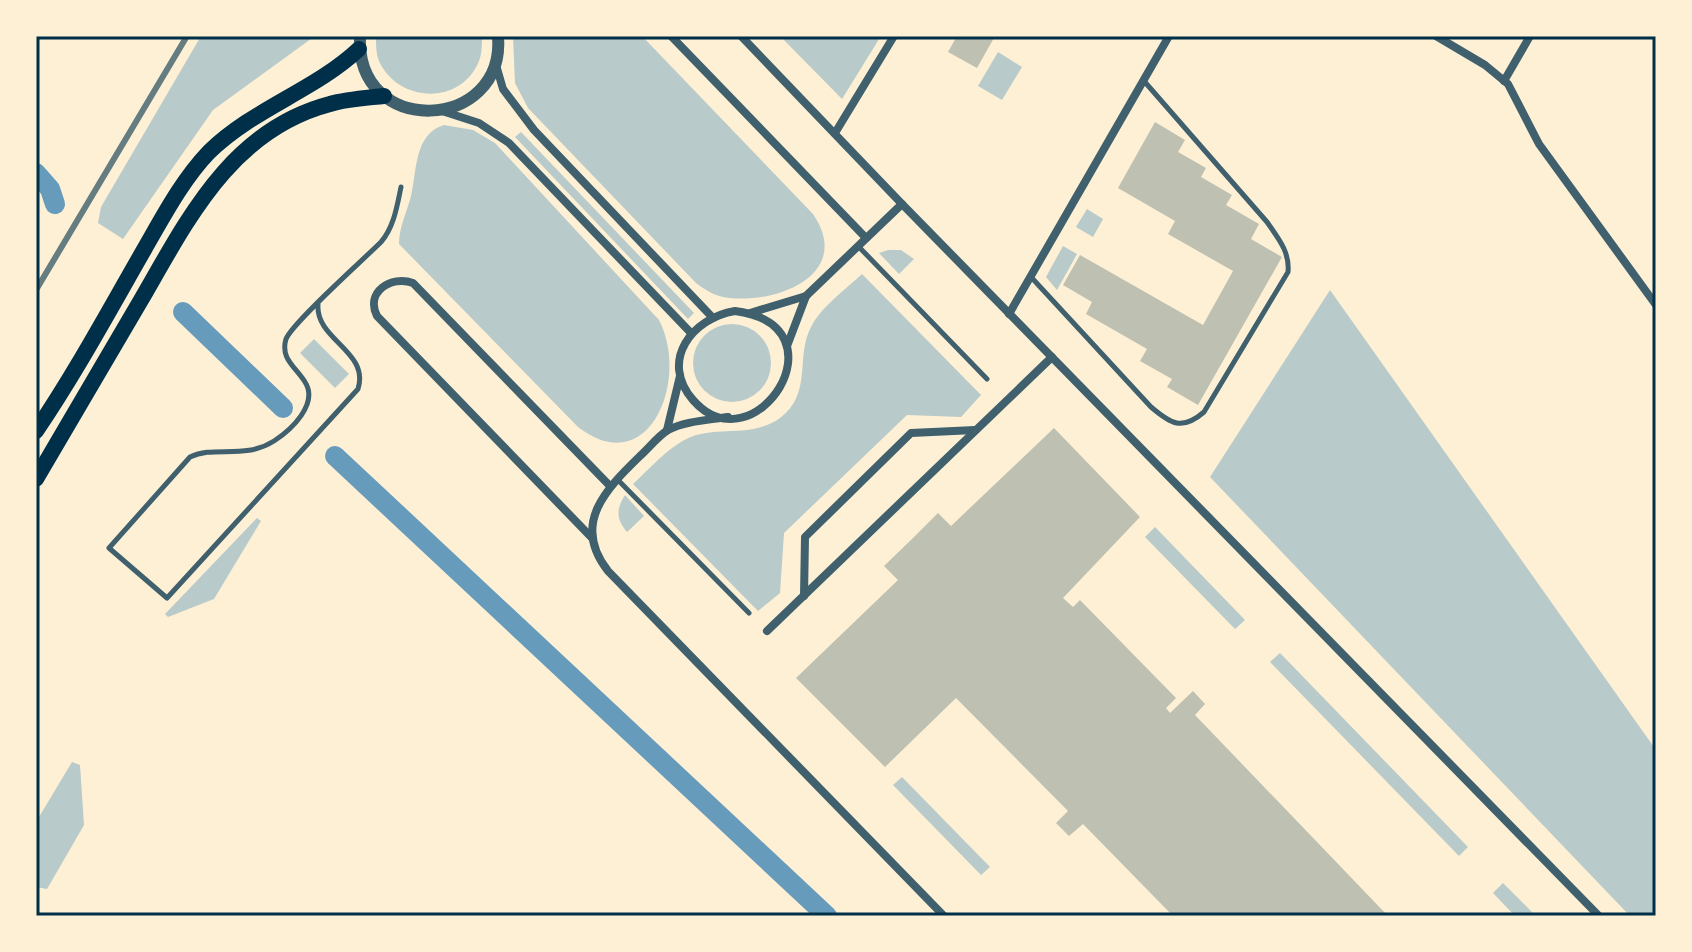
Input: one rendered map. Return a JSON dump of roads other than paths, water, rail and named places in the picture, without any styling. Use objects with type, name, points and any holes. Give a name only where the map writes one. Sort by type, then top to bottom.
[{"type":"highway","points":[[36,431],[169,207],[200,163],[238,127],[268,107],[329,75],[359,43]]},
{"type":"highway","points":[[36,479],[188,219],[217,177],[251,145],[313,109],[384,96]]},
{"type":"street","points":[[498,36],[496,62],[503,89],[534,130],[713,318]]},
{"type":"street","points":[[671,36],[866,238]]},
{"type":"street","points":[[741,36],[1599,916]]},
{"type":"street","points":[[835,133],[894,36]]},
{"type":"street","points":[[1009,314],[1169,36]]},
{"type":"street","points":[[1436,36],[1478,60],[1513,92],[1539,144],[1656,305]]},
{"type":"street","points":[[1504,81],[1530,36]]},
{"type":"street","points":[[359,43],[363,67],[384,96],[397,105],[413,110],[441,111],[479,123],[509,143],[691,333]]},
{"type":"street","points":[[441,111],[459,105],[475,94],[488,80],[496,62]]},
{"type":"street","points":[[681,371],[693,400],[717,416],[741,417],[759,412],[774,397],[786,374],[787,346],[806,296],[902,204]]},
{"type":"street","points":[[593,539],[377,316],[373,307],[378,292],[391,281],[402,279],[413,283],[613,482]]},
{"type":"street","points":[[750,313],[806,296]]},
{"type":"street","points":[[667,430],[685,343],[691,333],[713,318],[735,311],[750,313],[773,324],[787,346]]},
{"type":"street","points":[[767,631],[1052,357]]},
{"type":"street","points":[[728,417],[695,421],[667,430],[613,482],[596,513],[593,539],[598,557],[608,571],[944,916]]},
{"type":"street","points":[[804,596],[805,537],[911,433],[976,430]]},
{"type":"lane","points":[[1030,276],[1151,407],[1177,424],[1191,423],[1204,412],[1288,272],[1289,261],[1283,245],[1267,222],[1143,80]]},
{"type":"lane","points":[[318,304],[319,320],[323,327],[356,362],[360,372],[358,389],[167,598],[109,548],[190,457],[205,453],[257,450],[292,427],[304,411],[309,390],[287,359],[287,335],[318,304],[385,238],[393,223],[401,187]]},
{"type":"lane","points":[[858,246],[987,379]]},
{"type":"lane","points":[[613,482],[749,613]]},
{"type":"waterway","points":[[36,173],[50,189],[55,204]]},
{"type":"waterway","points":[[183,312],[283,408]]},
{"type":"waterway","points":[[335,456],[827,916]]},
{"type":"railway","points":[[36,290],[187,36]]}]
